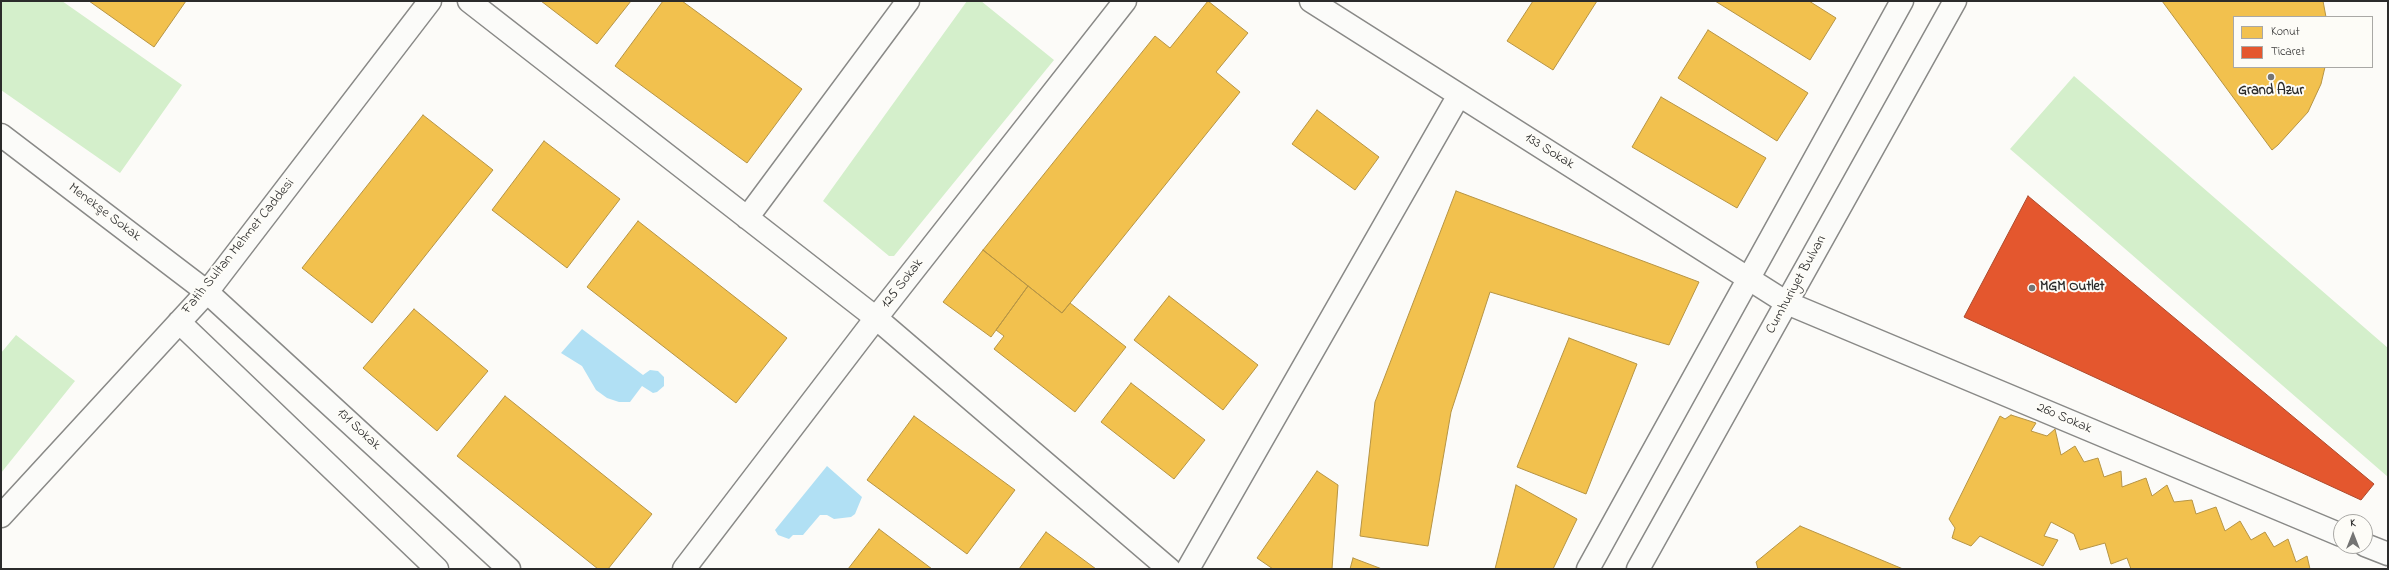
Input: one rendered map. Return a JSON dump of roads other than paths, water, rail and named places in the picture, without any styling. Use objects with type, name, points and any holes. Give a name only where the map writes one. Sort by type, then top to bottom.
[{"type":"street","name":"Fatih Sultan Mehmet Caddesi","points":[[1,516],[207,292],[430,1]]},
{"type":"street","points":[[469,1],[876,318],[1169,569]]},
{"type":"street","points":[[747,218],[908,1]]},
{"type":"street","name":"125 Sokak","points":[[684,569],[876,318],[1126,1]]},
{"type":"street","name":"133 Sokak","points":[[1311,1],[1787,303]]},
{"type":"street","points":[[1588,569],[1750,279],[1902,1]]},
{"type":"street","name":"Cumhuriyet Bulvarı","points":[[1638,569],[1955,1]]},
{"type":"street","points":[[1188,569],[1459,95]]},
{"type":"street","name":"Menekşe Sokak","points":[[1,135],[207,292]]},
{"type":"street","name":"131 Sokak","points":[[207,292],[509,569]]},
{"type":"street","name":"260 Sokak","points":[[1787,303],[2333,532]]},
{"type":"street","points":[[178,322],[437,569]]},
{"type":"street","points":[[2373,548],[2388,554]]},
{"type":"water","points":[[582,329],[643,375],[650,370],[658,371],[664,377],[664,386],[657,392],[653,393],[642,386],[630,402],[619,402],[607,398],[596,390],[582,366],[561,353]]},
{"type":"water","points":[[827,466],[862,497],[855,514],[851,517],[834,519],[827,515],[820,515],[803,535],[793,535],[789,539],[778,535],[775,530]]},
{"type":"place","name":"Grand Azur","points":[[2271,77]]},
{"type":"place","name":"MGM Outlet","points":[[2032,288]]}]
